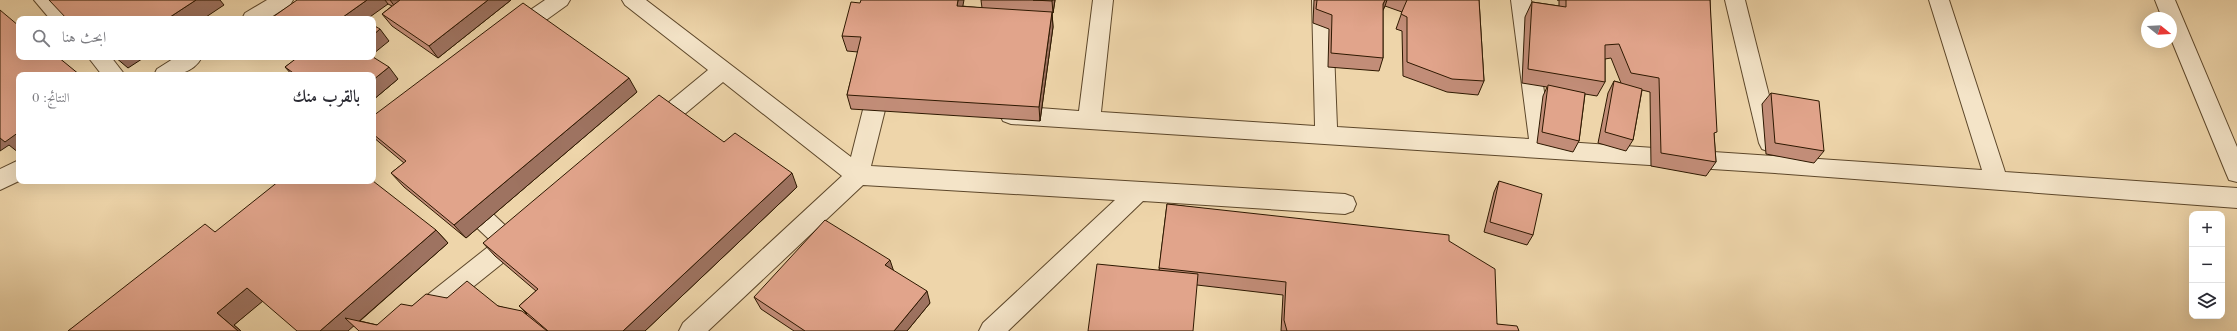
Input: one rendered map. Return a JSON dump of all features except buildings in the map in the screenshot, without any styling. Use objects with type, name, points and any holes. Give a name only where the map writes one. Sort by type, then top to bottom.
[{"type":"street","points":[[44,0],[59,16]]},
{"type":"street","points":[[262,12],[283,0]]},
{"type":"street","points":[[502,41],[560,0]]},
{"type":"street","points":[[632,0],[858,175],[1345,204]]},
{"type":"street","points":[[1089,120],[1103,0]]},
{"type":"street","points":[[1322,0],[1326,136]]},
{"type":"street","points":[[1521,0],[1541,148]]},
{"type":"street","points":[[1735,0],[1775,164]]},
{"type":"street","points":[[1939,0],[1997,181]]},
{"type":"street","points":[[2165,0],[2237,174]]},
{"type":"street","points":[[101,60],[112,72]]},
{"type":"street","points":[[169,72],[187,60]]},
{"type":"street","points":[[690,331],[858,175],[883,107],[885,61]]},
{"type":"street","points":[[638,140],[723,70]]},
{"type":"street","points":[[994,114],[1326,136],[1541,148],[2237,198]]},
{"type":"street","points":[[0,181],[16,171]]},
{"type":"street","points":[[447,184],[533,266]]},
{"type":"street","points":[[991,331],[1139,191]]},
{"type":"street","points":[[400,331],[534,224]]}]
